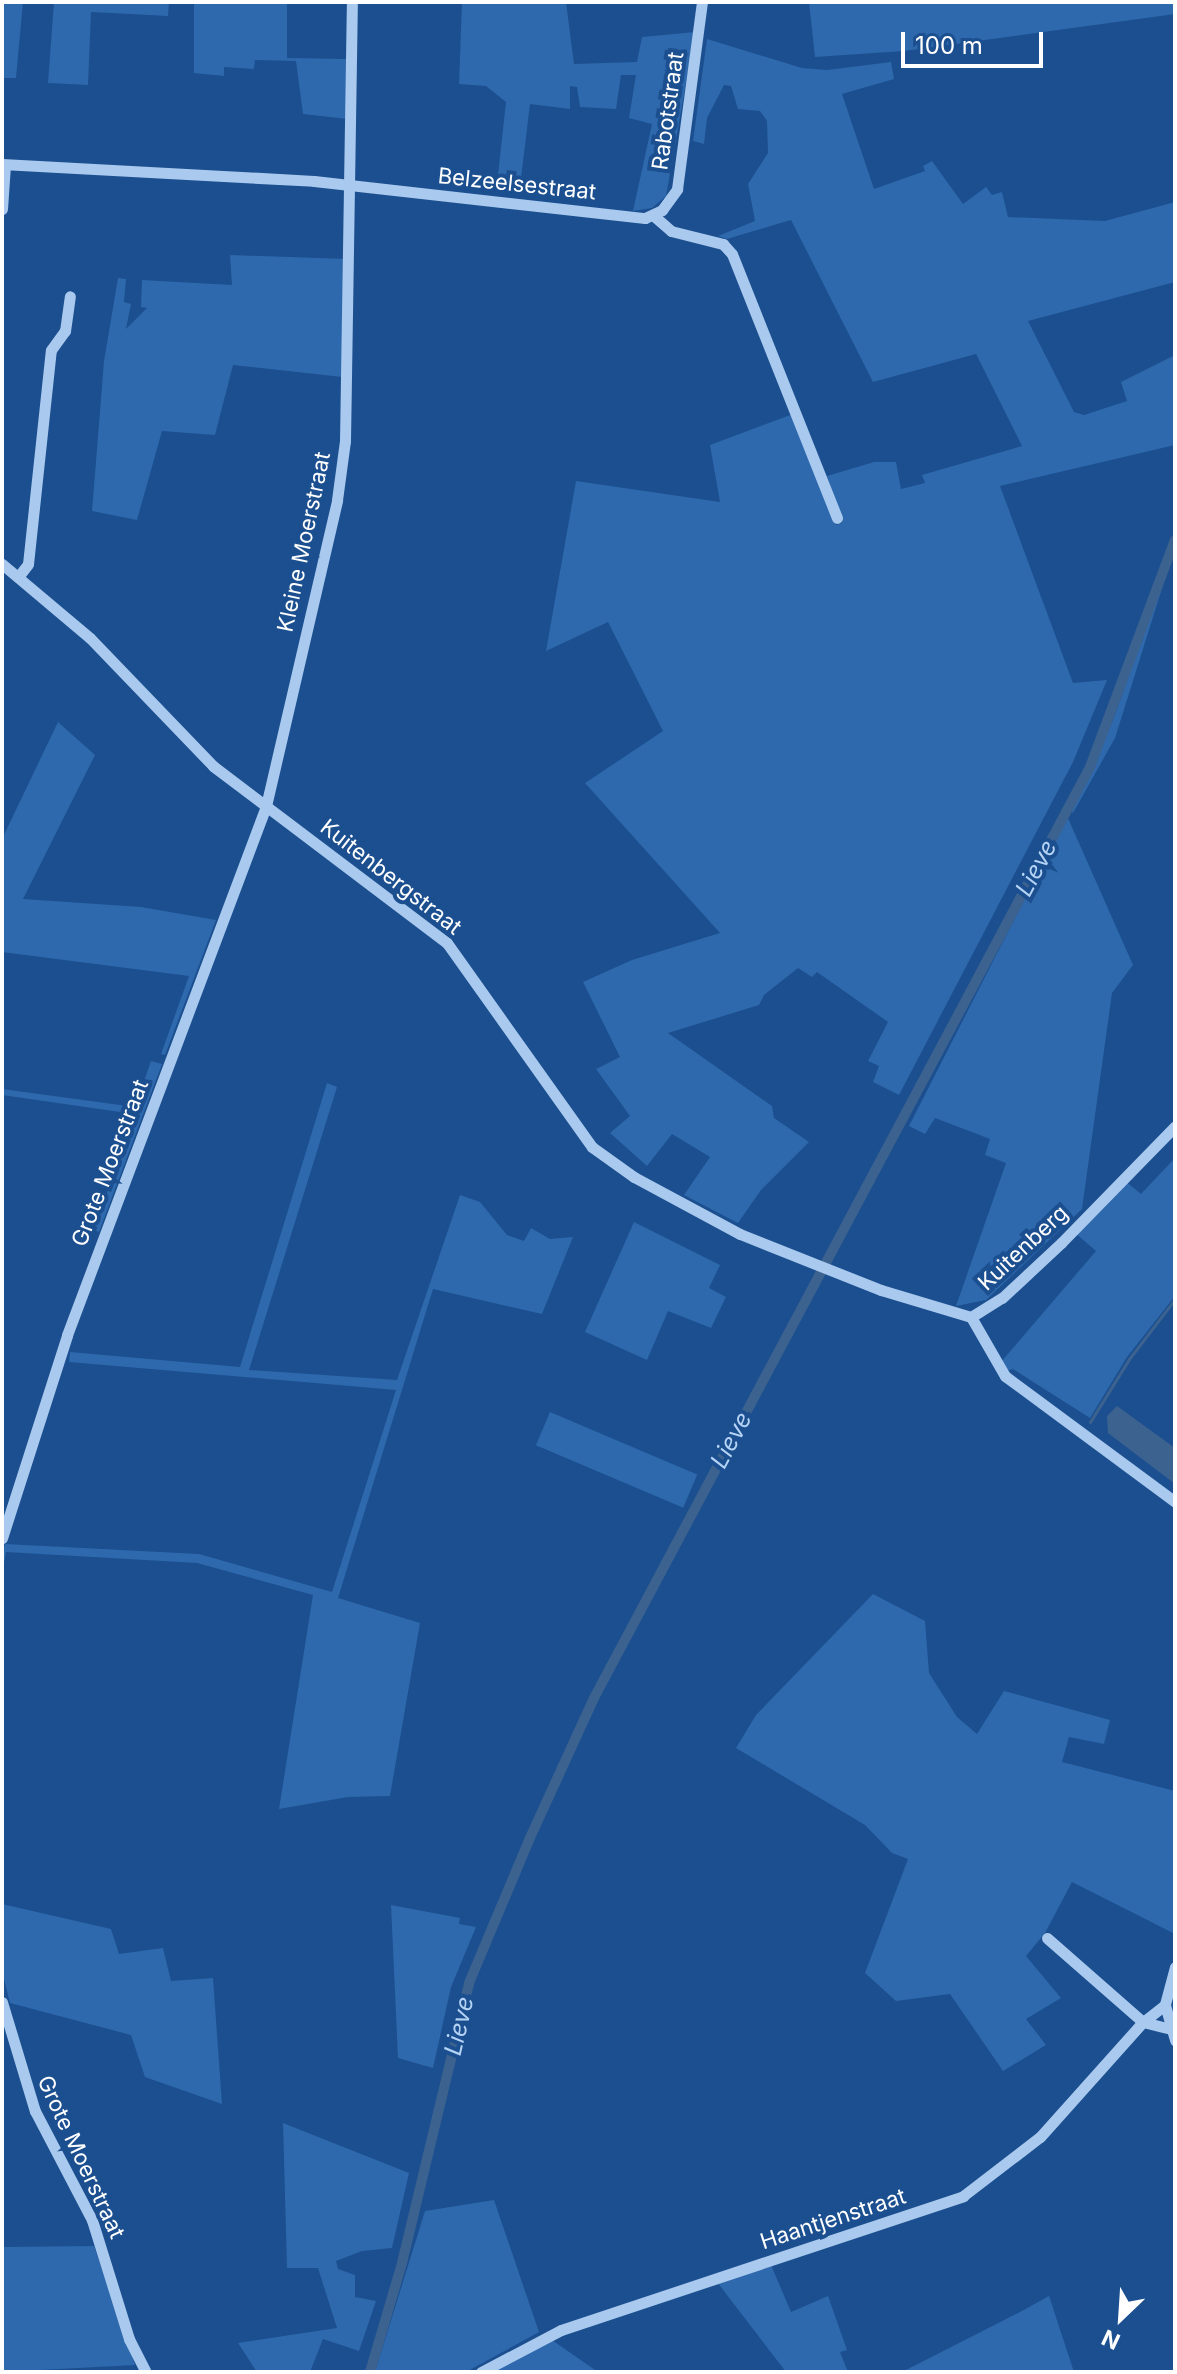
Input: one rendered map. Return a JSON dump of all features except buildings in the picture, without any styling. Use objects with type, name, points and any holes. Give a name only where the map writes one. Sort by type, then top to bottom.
[{"type":"street","name":"Kleine Moerstraat","points":[[266,806],[343,456],[351,186],[352,2]]},
{"type":"street","name":"Rabotstraat","points":[[654,216],[677,189],[702,2]]},
{"type":"street","name":"Belzeelsestraat","points":[[4,164],[351,186],[636,219],[654,216]]},
{"type":"street","points":[[2,209],[4,164]]},
{"type":"street","points":[[654,216],[671,231],[723,244],[732,254],[837,518]]},
{"type":"street","points":[[18,577],[28,564],[51,350],[65,331],[70,296]]},
{"type":"street","name":"Kuitenbergstraat","points":[[2,564],[111,658],[213,766],[447,943],[592,1147],[691,1209],[825,1268]]},
{"type":"street","name":"Grote Moerstraat","points":[[2,1538],[67,1335],[266,806]]},
{"type":"street","name":"Kuitenberg","points":[[825,1268],[941,1311],[971,1317],[1002,1298],[1061,1243],[1175,1126]]},
{"type":"street","points":[[971,1317],[1005,1376],[1175,1502]]},
{"type":"street","points":[[1047,1938],[1143,2022],[1173,2035]]},
{"type":"street","points":[[1173,2035],[1165,2005],[1175,1967]]},
{"type":"street","name":"Grote Moerstraat","points":[[2,2002],[35,2111],[92,2220],[129,2339],[146,2372]]},
{"type":"street","name":"Haantjenstraat","points":[[481,2372],[561,2330],[963,2196],[1050,2127],[1143,2022],[1165,2005]]},
{"type":"shaded area","points":[[2,2],[23,2],[16,78],[2,78]]},
{"type":"shaded area","points":[[54,2],[169,2],[168,16],[91,12],[88,85],[48,83]]},
{"type":"shaded area","points":[[194,2],[287,2],[287,58],[348,59],[347,119],[303,114],[296,61],[255,60],[254,69],[224,67],[224,76],[194,73]]},
{"type":"shaded area","points":[[462,2],[566,2],[574,64],[637,62],[642,37],[695,32],[666,196],[652,208],[633,211],[652,124],[629,118],[636,75],[621,75],[616,109],[580,107],[577,87],[570,86],[570,109],[530,104],[519,195],[496,193],[506,102],[486,86],[459,84]]},
{"type":"shaded area","points":[[809,2],[1175,2],[1175,14],[904,51],[815,57]]},
{"type":"shaded area","points":[[707,39],[802,68],[827,70],[891,62],[894,79],[842,94],[874,189],[925,171],[923,166],[932,161],[963,204],[986,187],[992,195],[1002,192],[1008,217],[1105,221],[1175,202],[1175,282],[1028,321],[1074,412],[1084,415],[1127,401],[1121,382],[1175,355],[1175,445],[1000,486],[1073,683],[1107,680],[1073,762],[899,1095],[873,1082],[879,1066],[868,1061],[888,1022],[817,972],[812,977],[798,968],[764,995],[759,1005],[668,1033],[772,1106],[774,1118],[809,1142],[761,1190],[738,1223],[684,1195],[710,1157],[672,1134],[647,1166],[610,1133],[630,1116],[596,1069],[620,1057],[583,982],[632,960],[720,933],[585,783],[663,731],[608,622],[546,651],[576,481],[720,502],[710,445],[793,414],[836,525],[842,523],[827,476],[874,462],[896,462],[901,489],[925,483],[922,475],[1022,446],[976,354],[873,382],[791,220],[727,239],[718,236],[755,221],[748,184],[768,153],[767,121],[760,111],[738,109],[731,86],[724,85],[707,118],[704,144],[693,141]]},
{"type":"shaded area","points":[[230,255],[346,259],[342,377],[233,365],[215,435],[162,431],[137,520],[92,511],[104,361],[118,278],[126,279],[124,302],[131,304],[126,329],[147,308],[141,307],[142,280],[232,285]]},
{"type":"shaded area","points":[[1175,547],[1115,738],[1073,813],[1070,811],[1113,720]]},
{"type":"shaded area","points":[[58,722],[95,755],[23,899],[141,907],[216,920],[165,1055],[161,1054],[189,976],[2,952],[2,839]]},
{"type":"shaded area","points":[[1067,816],[1133,965],[1112,993],[1082,1209],[986,1300],[956,1306],[1006,1163],[985,1155],[990,1139],[935,1118],[925,1134],[909,1126]]},
{"type":"shaded area","points":[[151,1061],[162,1064],[99,1232],[94,1230],[134,1114],[2,1095],[2,1089],[135,1107]]},
{"type":"shaded area","points":[[327,1083],[337,1087],[249,1370],[397,1380],[460,1195],[480,1202],[507,1235],[524,1241],[531,1228],[550,1239],[573,1237],[542,1314],[433,1289],[338,1598],[420,1623],[390,1796],[348,1797],[279,1809],[313,1595],[197,1563],[6,1552],[2,1576],[2,1552],[5,1544],[199,1554],[332,1592],[396,1390],[69,1362],[70,1352],[240,1367]]},
{"type":"shaded area","points":[[1175,1158],[1175,1296],[1127,1357],[1090,1418],[1013,1369],[1007,1371],[1001,1362],[1096,1251],[1074,1232],[1124,1180],[1141,1194]]},
{"type":"shaded area","points":[[634,1222],[720,1265],[709,1288],[726,1297],[711,1328],[668,1311],[647,1360],[585,1332]]},
{"type":"shaded area","points":[[1117,1406],[1175,1448],[1175,1484],[1108,1433],[1107,1416]]},
{"type":"shaded area","points":[[550,1412],[697,1475],[683,1508],[536,1445]]},
{"type":"shaded area","points":[[873,1594],[925,1621],[929,1673],[957,1717],[977,1734],[1004,1691],[1110,1720],[1104,1744],[1069,1737],[1062,1762],[1175,1791],[1175,1934],[1072,1882],[1045,1933],[1026,1956],[1061,1998],[1026,2019],[1046,2045],[1003,2071],[950,1994],[896,2001],[865,1973],[908,1859],[892,1853],[865,1825],[736,1748],[756,1715]]},
{"type":"shaded area","points":[[2,1904],[111,1929],[119,1954],[163,1948],[171,1981],[213,1978],[222,2104],[145,2077],[131,2035],[10,2003],[2,1971]]},
{"type":"shaded area","points":[[391,1905],[460,1918],[459,1924],[476,1927],[451,1987],[433,2068],[398,2058]]},
{"type":"shaded area","points":[[283,2123],[409,2173],[392,2248],[362,2251],[336,2261],[338,2269],[355,2275],[355,2297],[376,2301],[359,2351],[323,2339],[310,2372],[257,2372],[238,2343],[337,2328],[318,2268],[287,2268]]},
{"type":"shaded area","points":[[494,2200],[539,2332],[466,2372],[375,2372],[425,2211]]},
{"type":"shaded area","points":[[94,2246],[135,2365],[2,2372],[2,2247]]},
{"type":"shaded area","points":[[771,2265],[791,2312],[828,2296],[847,2350],[840,2352],[848,2372],[786,2372],[717,2282]]},
{"type":"shaded area","points":[[1049,2296],[1074,2372],[902,2372],[1020,2312]]},
{"type":"shaded area","points":[[549,2338],[598,2372],[486,2372]]},
{"type":"waterway","name":"Lieve","points":[[370,2372],[402,2263],[469,1983],[529,1840],[594,1698],[1090,767],[1175,540]]},
{"type":"waterway","points":[[1090,1422],[1129,1359],[1175,1299]]}]
